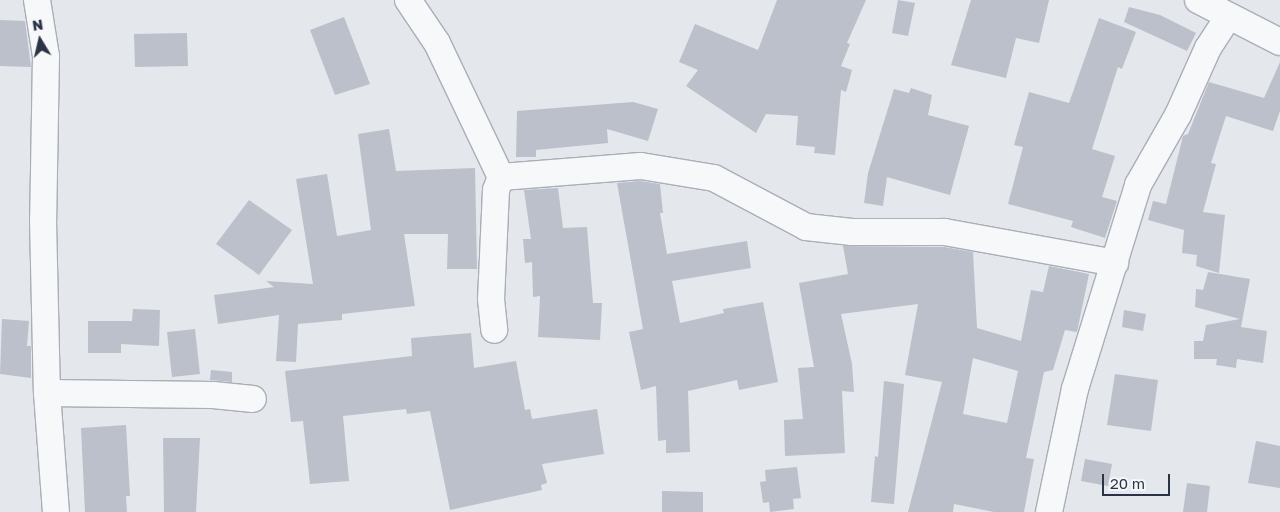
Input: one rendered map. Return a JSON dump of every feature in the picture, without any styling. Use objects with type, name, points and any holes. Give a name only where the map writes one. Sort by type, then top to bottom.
[{"type":"street","points":[[37,0],[46,56],[43,220],[47,393],[56,512]]},
{"type":"street","points":[[408,0],[441,51],[500,177],[495,200],[491,299],[494,330]]},
{"type":"street","points":[[1198,0],[1228,18],[1280,42]]},
{"type":"street","points":[[1049,512],[1075,389],[1138,185],[1178,115],[1208,48],[1228,18]]},
{"type":"street","points":[[500,177],[641,166],[714,178],[806,227],[852,232],[945,232],[1115,263]]},
{"type":"street","points":[[47,393],[213,395],[253,398]]},
{"type":"building","points":[[777,0],[866,0],[847,43],[850,44],[841,66],[852,70],[846,92],[841,90],[835,155],[814,153],[815,147],[796,145],[798,116],[766,114],[756,133],[686,86],[698,70],[679,62],[695,24],[758,50]]},
{"type":"building","points":[[898,0],[915,3],[908,36],[892,33]]},
{"type":"building","points":[[971,0],[1049,0],[1039,43],[1016,38],[1006,78],[951,65]]},
{"type":"building","points":[[1129,7],[1160,15],[1196,33],[1187,51],[1124,22]]},
{"type":"building","points":[[344,17],[370,84],[335,95],[310,30]]},
{"type":"building","points":[[1099,18],[1136,32],[1122,69],[1118,67],[1092,149],[1115,156],[1102,197],[1117,201],[1105,238],[1071,227],[1073,221],[1008,204],[1023,147],[1014,145],[1029,92],[1069,103]]},
{"type":"building","points":[[0,20],[25,21],[31,67],[0,66]]},
{"type":"building","points":[[187,33],[188,66],[135,67],[134,34]]},
{"type":"building","points":[[1280,62],[1280,111],[1273,131],[1226,116],[1211,163],[1216,164],[1203,212],[1225,215],[1219,273],[1196,266],[1197,255],[1182,253],[1184,230],[1148,220],[1153,201],[1166,204],[1183,136],[1188,134],[1209,82],[1264,98]]},
{"type":"building","points":[[911,88],[932,95],[928,115],[969,126],[950,195],[887,177],[883,206],[864,203],[868,173],[894,89],[909,93]]},
{"type":"building","points":[[633,102],[658,109],[648,141],[607,129],[608,143],[536,150],[536,157],[516,157],[517,111]]},
{"type":"building","points":[[389,129],[396,171],[475,168],[477,269],[447,269],[448,234],[404,234],[415,306],[342,314],[342,320],[298,324],[296,362],[276,361],[279,315],[218,324],[214,295],[274,287],[266,281],[313,284],[296,179],[327,174],[337,236],[371,230],[358,134]]},
{"type":"building","points":[[640,181],[660,184],[663,213],[660,213],[667,254],[747,241],[751,268],[672,281],[680,323],[724,313],[723,309],[763,302],[778,382],[739,390],[737,380],[688,391],[690,452],[666,453],[666,440],[658,441],[656,386],[641,390],[629,332],[643,329],[617,183]]},
{"type":"building","points":[[558,188],[563,228],[587,227],[593,303],[602,303],[600,340],[538,337],[540,296],[533,297],[532,262],[525,263],[523,239],[531,239],[524,190]]},
{"type":"building","points":[[249,200],[292,230],[259,275],[216,244]]},
{"type":"building","points":[[843,246],[944,247],[973,252],[977,328],[1021,341],[1031,290],[1043,292],[1049,266],[1089,274],[1077,332],[1065,330],[1053,370],[1044,372],[1026,458],[1034,459],[1024,512],[994,512],[954,504],[953,512],[908,512],[942,382],[905,375],[918,304],[841,314],[852,364],[854,392],[842,391],[845,453],[785,456],[784,420],[803,419],[798,368],[814,367],[799,283],[848,274]],"holes":[[[973,358],[1018,371],[1007,423],[963,414]]]},
{"type":"building","points":[[1208,272],[1250,279],[1241,327],[1267,331],[1263,363],[1237,359],[1236,368],[1216,365],[1217,359],[1194,359],[1194,341],[1203,341],[1206,325],[1240,319],[1195,307],[1196,289],[1203,290]]},
{"type":"building","points":[[133,309],[160,310],[159,346],[121,344],[121,353],[88,353],[88,321],[132,321]]},
{"type":"building","points":[[1124,310],[1146,314],[1143,331],[1122,327]]},
{"type":"building","points":[[2,319],[29,321],[27,346],[31,346],[31,378],[0,374]]},
{"type":"building","points":[[195,329],[200,374],[172,377],[167,332]]},
{"type":"building","points":[[471,333],[474,368],[516,361],[525,410],[530,409],[532,419],[597,409],[604,454],[542,464],[547,483],[541,485],[542,490],[450,510],[430,411],[407,414],[406,409],[343,416],[349,481],[310,484],[303,421],[291,422],[285,371],[412,356],[411,338]]},
{"type":"building","points":[[211,370],[232,372],[232,382],[210,380]]},
{"type":"building","points":[[1115,374],[1158,380],[1151,431],[1107,425]]},
{"type":"building","points":[[884,381],[904,384],[894,504],[871,502],[875,456],[878,457]]},
{"type":"building","points":[[126,425],[130,496],[126,496],[127,512],[85,512],[81,428]]},
{"type":"building","points":[[163,438],[200,438],[196,512],[164,512]]},
{"type":"building","points":[[1256,441],[1280,446],[1280,488],[1248,483]]},
{"type":"building","points":[[1085,459],[1112,464],[1108,486],[1081,481]]},
{"type":"building","points":[[797,467],[801,498],[793,499],[794,509],[770,512],[769,502],[763,503],[760,482],[766,481],[765,470]]},
{"type":"building","points":[[1187,483],[1210,486],[1207,512],[1183,512]]},
{"type":"building","points":[[662,491],[703,492],[703,512],[662,512]]}]
